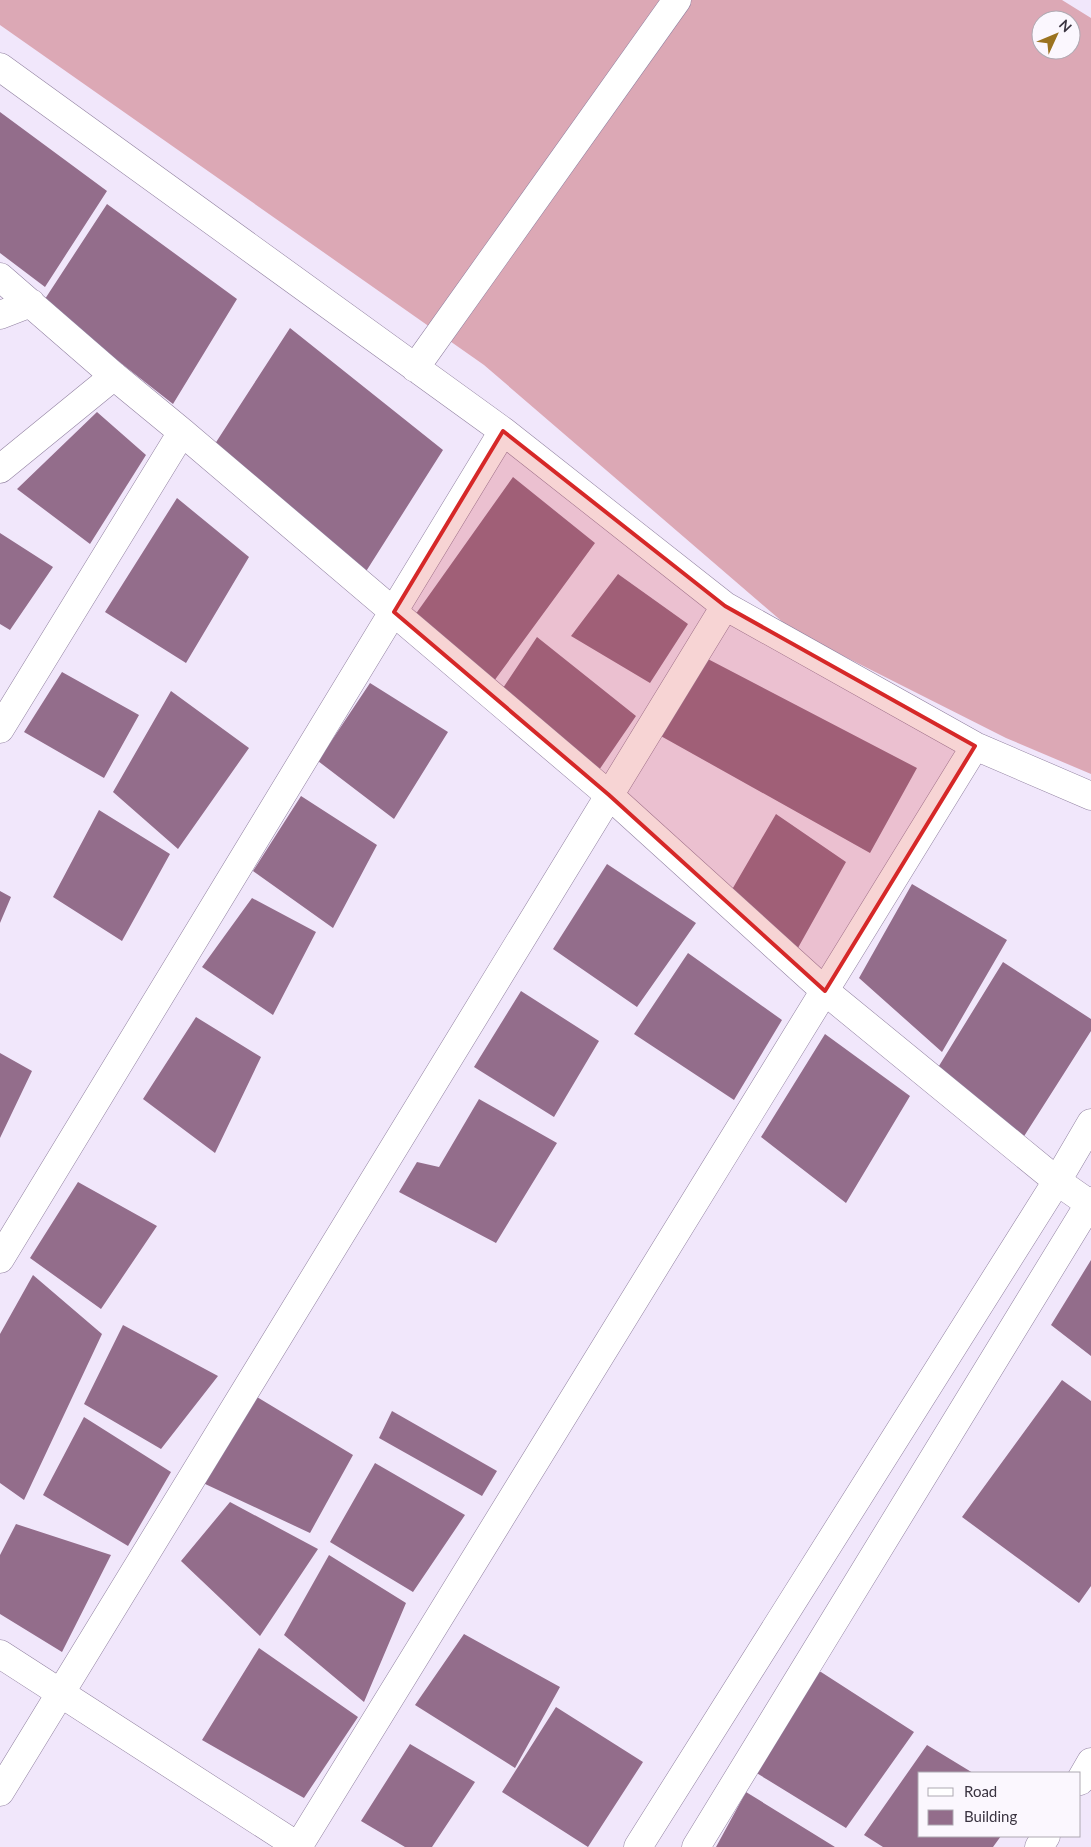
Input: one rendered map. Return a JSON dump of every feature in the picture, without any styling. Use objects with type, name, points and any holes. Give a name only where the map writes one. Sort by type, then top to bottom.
[{"type":"street","points":[[415,368],[677,0]]},
{"type":"street","points":[[0,67],[503,431],[725,606],[975,746],[1091,796]]},
{"type":"street","points":[[0,277],[114,376],[610,795],[825,991],[1057,1180],[1090,1203],[696,1847]]},
{"type":"street","points":[[0,315],[31,303]]},
{"type":"street","points":[[0,469],[114,376]]},
{"type":"street","points":[[0,1259],[503,431]]},
{"type":"street","points":[[0,730],[182,432]]},
{"type":"street","points":[[0,1792],[725,606]]},
{"type":"street","points":[[0,1654],[298,1847],[975,746]]},
{"type":"street","points":[[638,1847],[1091,1123]]},
{"type":"street","points":[[1081,1779],[1091,1762]]},
{"type":"highlighted area","points":[[503,431],[725,606],[975,746],[825,991],[609,795],[394,612]]},
{"type":"shaded area","points":[[0,0],[1062,0],[1078,10],[1031,10],[1031,60],[1081,60],[1081,12],[1091,18],[1091,774],[1006,738],[792,630],[484,365],[0,25]]},
{"type":"building","points":[[0,112],[107,191],[45,287],[0,253]]},
{"type":"building","points":[[107,204],[237,299],[173,404],[43,302]]},
{"type":"building","points":[[290,328],[443,450],[365,573],[211,450]]},
{"type":"building","points":[[97,412],[146,455],[90,544],[17,489]]},
{"type":"building","points":[[513,477],[595,543],[494,681],[415,615]]},
{"type":"building","points":[[177,498],[249,557],[186,663],[105,612]]},
{"type":"building","points":[[0,533],[53,567],[10,630],[0,624]]},
{"type":"building","points":[[618,574],[688,624],[650,683],[571,636]]},
{"type":"building","points":[[537,637],[636,716],[597,773],[501,691]]},
{"type":"building","points":[[706,658],[917,768],[870,853],[659,735]]},
{"type":"building","points":[[62,672],[139,715],[104,778],[24,732]]},
{"type":"building","points":[[370,683],[448,732],[394,819],[318,761]]},
{"type":"building","points":[[171,691],[249,748],[178,849],[113,792]]},
{"type":"building","points":[[301,796],[377,845],[333,928],[253,871]]},
{"type":"building","points":[[99,810],[170,854],[122,941],[53,897]]},
{"type":"building","points":[[776,814],[846,862],[794,955],[730,893]]},
{"type":"building","points":[[607,864],[696,923],[637,1007],[553,949]]},
{"type":"building","points":[[912,884],[1007,940],[942,1052],[859,978]]},
{"type":"building","points":[[0,891],[11,897],[0,923]]},
{"type":"building","points":[[252,898],[316,932],[273,1015],[202,967]]},
{"type":"building","points":[[688,953],[782,1020],[734,1100],[634,1034]]},
{"type":"building","points":[[1003,962],[1091,1019],[1091,1031],[1021,1141],[934,1074]]},
{"type":"building","points":[[521,991],[599,1041],[554,1117],[474,1067]]},
{"type":"building","points":[[196,1017],[261,1057],[215,1153],[143,1099]]},
{"type":"building","points":[[825,1034],[910,1096],[846,1203],[761,1137]]},
{"type":"building","points":[[0,1053],[32,1071],[0,1138]]},
{"type":"building","points":[[479,1099],[557,1143],[496,1243],[399,1192],[417,1162],[439,1167]]},
{"type":"building","points":[[78,1182],[157,1226],[101,1309],[30,1258]]},
{"type":"building","points":[[1091,1260],[1091,1356],[1051,1325]]},
{"type":"building","points":[[33,1275],[102,1334],[24,1500],[0,1483],[0,1334]]},
{"type":"building","points":[[123,1325],[218,1376],[161,1449],[84,1404]]},
{"type":"building","points":[[1062,1380],[1091,1401],[1091,1586],[1079,1603],[962,1517]]},
{"type":"building","points":[[257,1397],[353,1455],[310,1533],[203,1483]]},
{"type":"building","points":[[392,1411],[497,1471],[482,1496],[379,1438]]},
{"type":"building","points":[[84,1417],[171,1472],[128,1546],[43,1495]]},
{"type":"building","points":[[375,1463],[465,1515],[413,1592],[330,1542]]},
{"type":"building","points":[[230,1502],[318,1549],[260,1636],[181,1561]]},
{"type":"building","points":[[16,1524],[111,1555],[62,1652],[0,1614],[0,1555]]},
{"type":"building","points":[[329,1555],[406,1603],[364,1702],[284,1635]]},
{"type":"building","points":[[464,1634],[560,1687],[515,1768],[415,1705]]},
{"type":"building","points":[[259,1648],[358,1717],[304,1798],[202,1740]]},
{"type":"building","points":[[821,1672],[914,1732],[846,1828],[750,1769],[810,1673]]},
{"type":"building","points":[[556,1707],[643,1762],[588,1847],[502,1792]]},
{"type":"building","points":[[410,1744],[475,1782],[432,1847],[405,1847],[361,1821]]},
{"type":"building","points":[[927,1745],[971,1772],[918,1772],[918,1837],[1000,1837],[993,1847],[883,1847],[864,1835]]},
{"type":"building","points":[[746,1792],[835,1847],[716,1847]]}]
